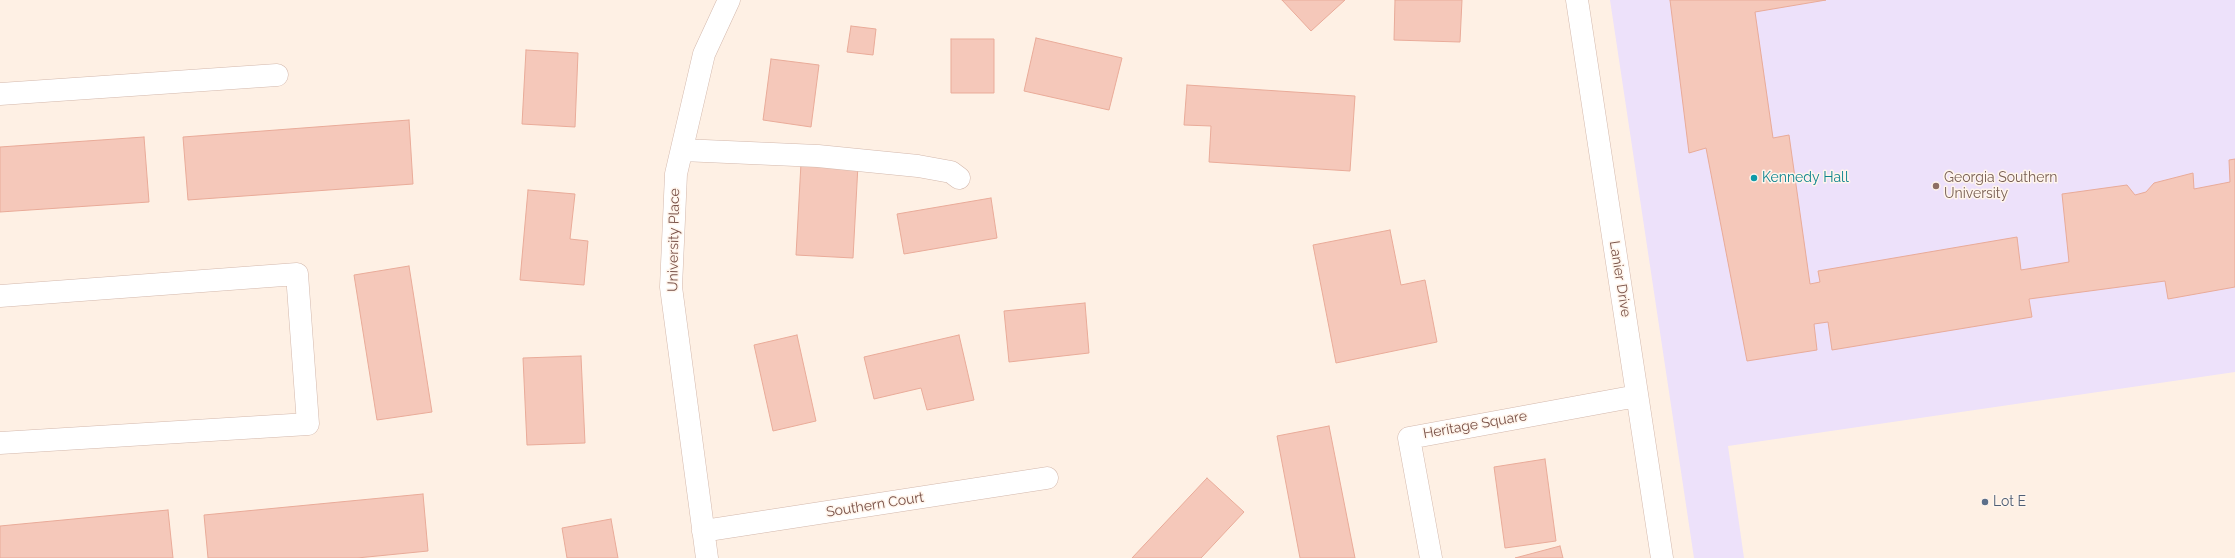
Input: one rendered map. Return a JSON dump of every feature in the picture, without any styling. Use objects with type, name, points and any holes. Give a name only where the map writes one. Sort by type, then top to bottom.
[{"type":"street","name":"University Place","points":[[707,558],[671,287],[676,174],[704,54],[728,0]]},
{"type":"street","name":"Lanier Drive","points":[[1577,0],[1662,558]]},
{"type":"street","points":[[0,94],[277,75]]},
{"type":"street","points":[[682,150],[818,156],[918,166],[951,172],[959,178]]},
{"type":"street","points":[[0,296],[297,274],[308,424],[0,443]]},
{"type":"street","name":"Heritage Square","points":[[1431,558],[1409,438],[1638,396]]},
{"type":"street","name":"Southern Court","points":[[703,531],[1047,478]]},
{"type":"shaded area","name":"Georgia Southern University","points":[[1610,0],[2235,0],[2235,372],[1728,446],[1744,558],[1694,558]]},
{"type":"building","points":[[1282,0],[1345,0],[1311,31]]},
{"type":"building","points":[[1395,0],[1462,0],[1460,42],[1394,40]]},
{"type":"building","name":"Kennedy Hall","points":[[1670,0],[1826,0],[1755,12],[1773,138],[1789,135],[1810,284],[1820,282],[1818,271],[2017,237],[2021,270],[2069,262],[2062,194],[2127,185],[2135,195],[2146,192],[2154,183],[2193,173],[2194,189],[2230,182],[2229,160],[2235,159],[2235,287],[2168,299],[2165,281],[2029,299],[2032,317],[1832,350],[1828,322],[1814,324],[1817,350],[1747,361],[1706,148],[1689,153]]},
{"type":"building","points":[[851,26],[876,29],[873,55],[847,52]]},
{"type":"building","points":[[1036,38],[1122,58],[1109,110],[1024,91]]},
{"type":"building","points":[[951,39],[994,39],[994,93],[951,93]]},
{"type":"building","points":[[526,50],[578,53],[575,127],[522,124]]},
{"type":"building","points":[[771,59],[819,65],[811,127],[763,120]]},
{"type":"building","points":[[1187,85],[1355,96],[1350,171],[1209,162],[1211,126],[1184,125]]},
{"type":"building","points":[[409,120],[413,184],[188,200],[183,137]]},
{"type":"building","points":[[144,137],[149,202],[0,212],[0,147]]},
{"type":"building","points":[[801,163],[858,165],[853,258],[796,255]]},
{"type":"building","points":[[528,190],[575,194],[570,239],[588,241],[584,285],[520,280]]},
{"type":"building","points":[[991,198],[997,238],[904,254],[897,214]]},
{"type":"building","points":[[1390,230],[1401,285],[1425,280],[1437,342],[1336,363],[1313,245]]},
{"type":"building","points":[[409,266],[432,412],[377,420],[354,275]]},
{"type":"building","points":[[1085,303],[1089,353],[1009,362],[1004,311]]},
{"type":"building","points":[[797,335],[816,421],[773,431],[754,345]]},
{"type":"building","points":[[959,335],[974,400],[927,410],[921,388],[874,399],[864,357]]},
{"type":"building","points":[[581,356],[585,443],[527,445],[523,358]]},
{"type":"building","points":[[1329,426],[1355,558],[1300,558],[1277,436]]},
{"type":"building","points":[[1545,459],[1556,541],[1505,548],[1494,467]]},
{"type":"building","points":[[1207,478],[1244,512],[1201,558],[1132,558]]},
{"type":"building","points":[[423,494],[428,551],[357,558],[208,558],[204,515]]},
{"type":"building","points":[[168,510],[173,558],[0,558],[0,526]]},
{"type":"building","points":[[611,519],[618,558],[567,558],[562,528]]},
{"type":"building","points":[[1560,546],[1563,558],[1515,558]]},
{"type":"place","name":"Kennedy Hall","points":[[1754,178]]},
{"type":"place","name":"Georgia Southern University","points":[[1936,186]]},
{"type":"place","name":"Lot E","points":[[1985,502]]}]
